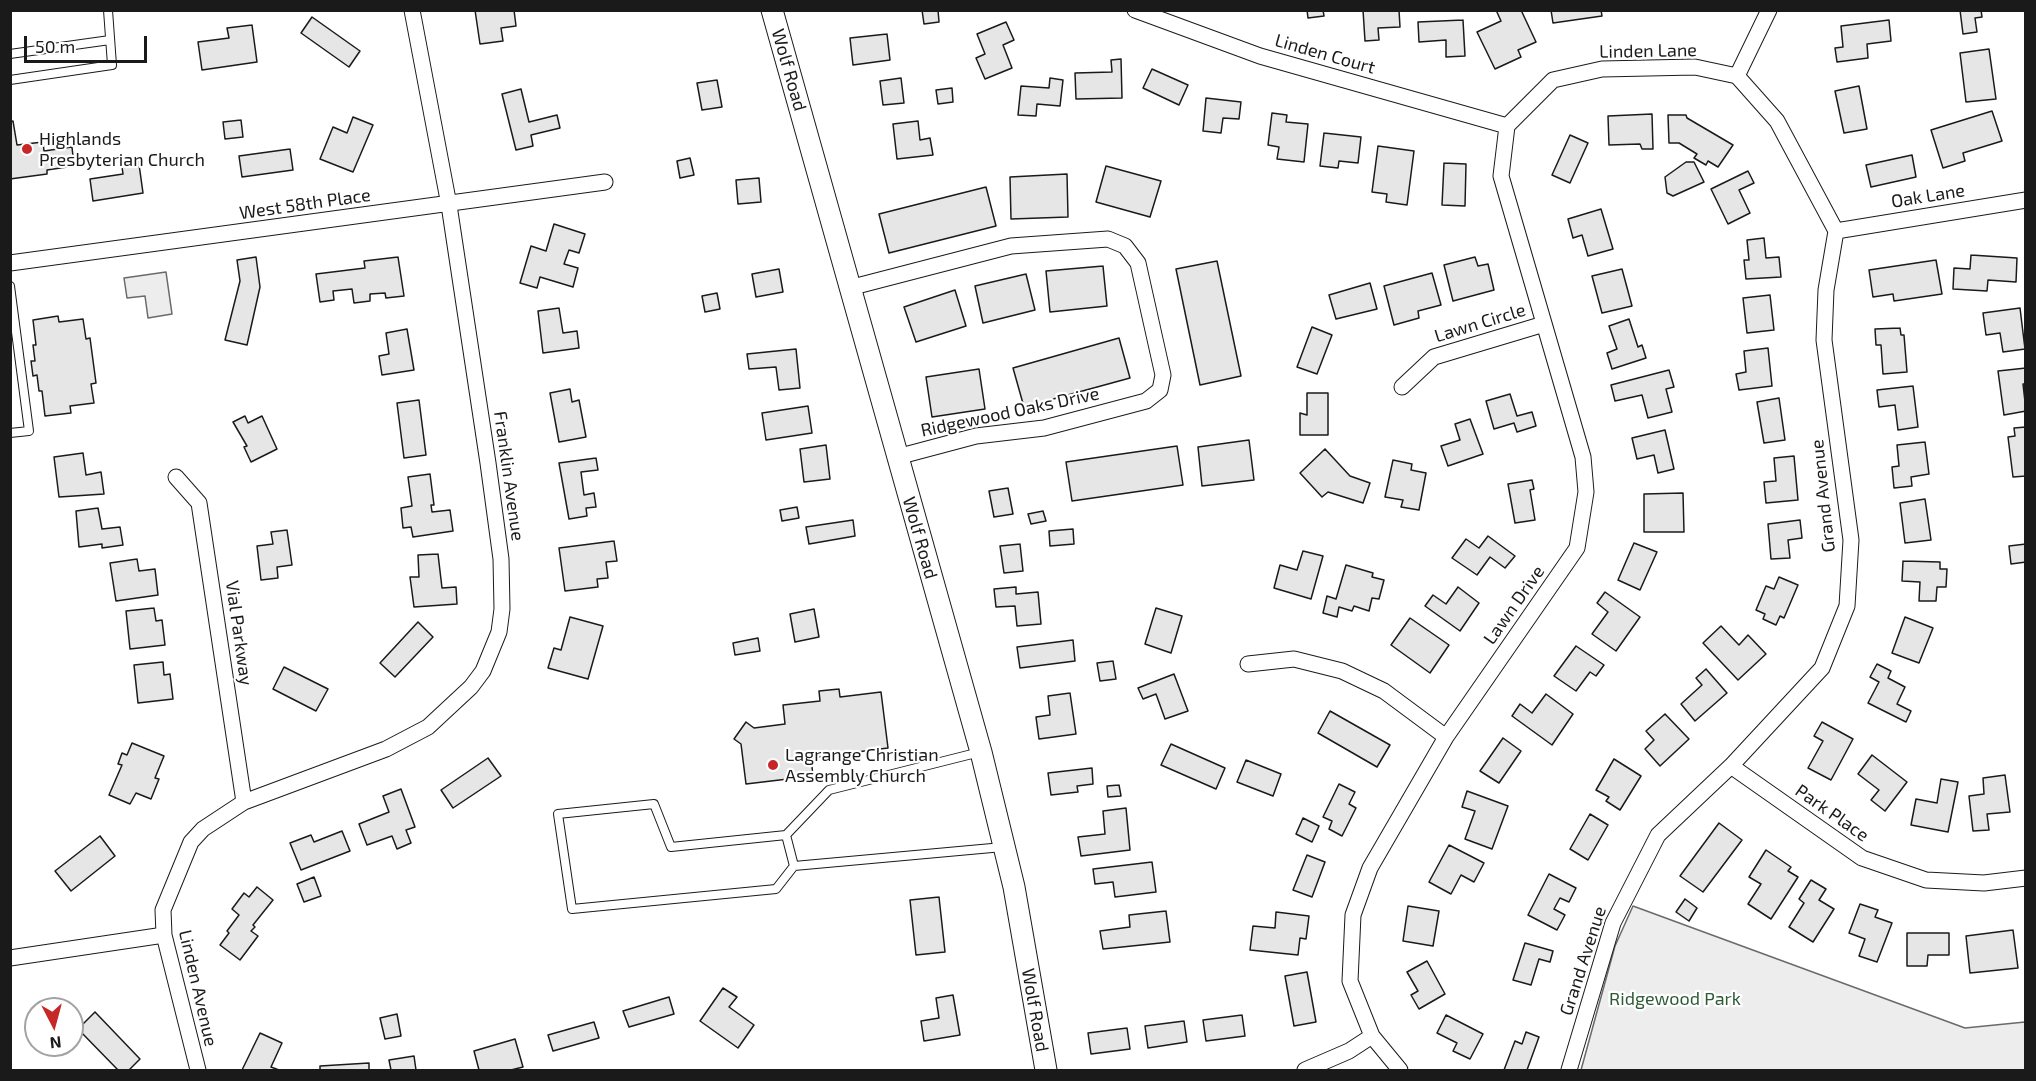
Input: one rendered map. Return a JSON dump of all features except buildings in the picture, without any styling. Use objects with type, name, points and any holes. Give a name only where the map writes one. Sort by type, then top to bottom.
[{"type":"main road","name":"Wolf Road","points":[[772,10],[981,752],[1005,847],[1046,1071]]},
{"type":"street","name":"Franklin Avenue","points":[[244,802],[386,749],[428,727],[471,687],[494,649],[502,609],[501,559],[448,205],[412,10]]},
{"type":"street","name":"Linden Court","points":[[1135,10],[1260,56],[1507,126]]},
{"type":"street","points":[[1769,10],[1737,76],[1778,121],[1836,231]]},
{"type":"street","name":"Linden Lane","points":[[1507,126],[1553,80],[1602,69],[1695,67],[1737,76]]},
{"type":"street","name":"Lawn Drive","points":[[1400,1071],[1372,1036],[1350,981],[1353,915],[1370,868],[1446,737],[1577,548],[1586,492],[1583,457],[1501,176],[1507,126]]},
{"type":"street","name":"West 58th Place","points":[[10,263],[605,182]]},
{"type":"street","name":"Oak Lane","points":[[1836,231],[2025,200]]},
{"type":"street","name":"Grand Avenue","points":[[1569,1071],[1613,923],[1658,836],[1731,766],[1822,668],[1847,606],[1851,540],[1824,340],[1826,290],[1836,231]]},
{"type":"street","name":"Ridgewood Oaks Drive","points":[[849,288],[1011,246],[1108,239],[1125,246],[1138,263],[1163,375],[1160,390],[1146,401],[1055,425],[976,436],[897,457]]},
{"type":"street","name":"Lawn Circle","points":[[1402,387],[1434,357],[1544,324]]},
{"type":"street","name":"Vial Parkway","points":[[176,477],[199,503],[244,802]]},
{"type":"street","points":[[1248,664],[1294,659],[1342,671],[1384,690],[1446,737]]},
{"type":"street","name":"Park Place","points":[[1731,766],[1862,858],[1926,880],[1984,883],[2025,878]]},
{"type":"street","name":"Linden Avenue","points":[[198,1071],[164,935],[163,910],[191,842],[203,829],[244,802]]},
{"type":"street","points":[[10,958],[164,935]]},
{"type":"street","points":[[1305,1071],[1349,1052],[1372,1036]]},
{"type":"lane","points":[[10,80],[112,66],[108,10]]},
{"type":"lane","points":[[10,54],[110,40]]},
{"type":"lane","points":[[10,286],[29,431],[10,433]]},
{"type":"lane","points":[[981,752],[829,790],[786,835],[671,847],[654,804],[558,814],[572,909],[776,888],[794,866],[1005,847]]},
{"type":"lane","points":[[786,835],[794,866]]},
{"type":"shaded area","points":[[166,272],[172,314],[148,318],[145,296],[127,298],[124,278]]},
{"type":"shaded area","name":"Ridgewood Park","points":[[1633,906],[1965,1028],[2025,1022],[2025,1070],[1581,1070],[1615,946]]},
{"type":"place","name":"Highlands Presbyterian Church","points":[[27,149]]},
{"type":"place","name":"Lagrange Christian Assembly Church","points":[[773,765]]}]
